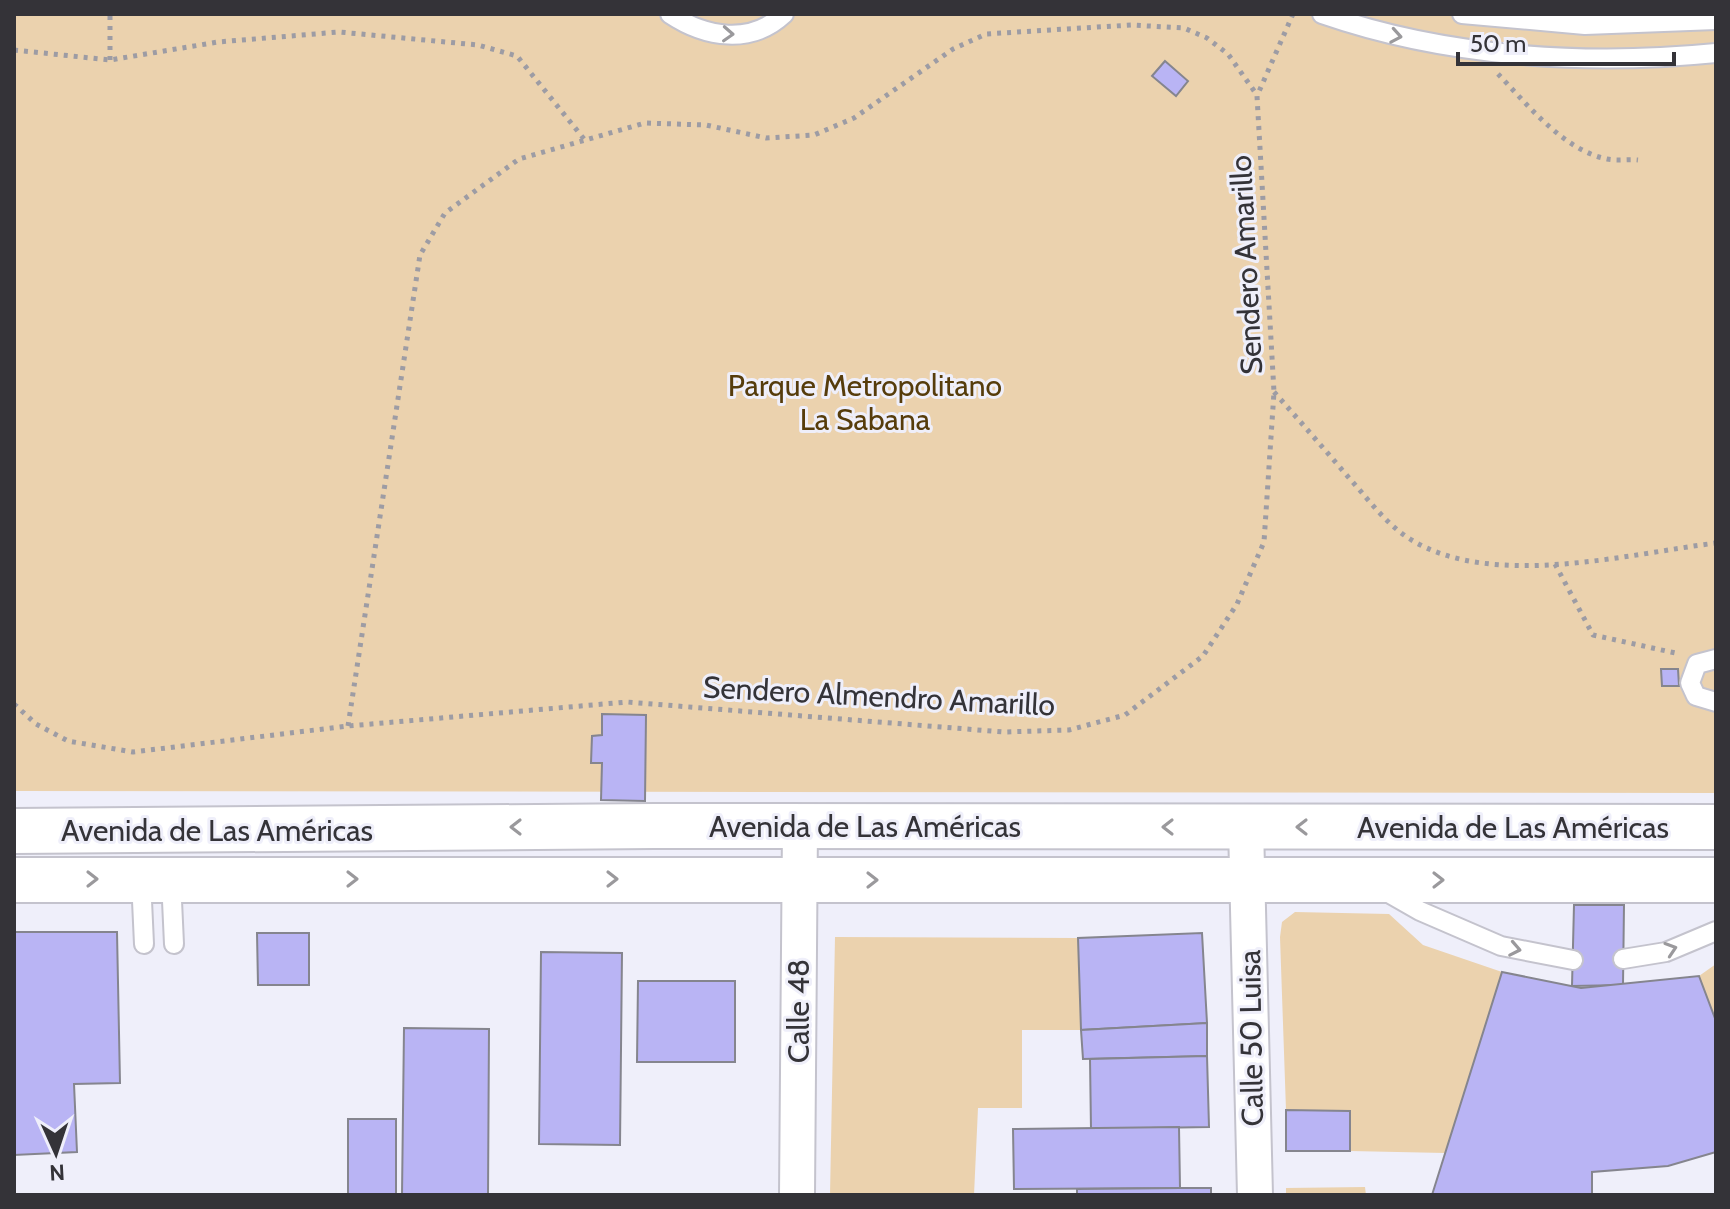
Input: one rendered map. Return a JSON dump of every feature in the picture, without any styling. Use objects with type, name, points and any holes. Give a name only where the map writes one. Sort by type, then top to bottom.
[{"type":"main road","name":"Avenida de Las Américas","points":[[14,831],[800,826],[1716,827]]},
{"type":"main road","name":"Avenida de Las Américas","points":[[14,880],[1716,880]]},
{"type":"street","name":"Calle 48","points":[[797,1195],[800,826]]},
{"type":"street","name":"Calle 50 Luisa","points":[[1246,827],[1255,1195]]},
{"type":"lane","points":[[670,14],[698,30],[724,35],[747,34],[767,28],[784,14]]},
{"type":"lane","points":[[1322,14],[1375,32],[1483,50],[1594,59],[1716,53]]},
{"type":"lane","points":[[1462,14],[1585,25],[1716,20]]},
{"type":"lane","points":[[1712,658],[1693,669],[1690,683],[1696,696],[1714,705]]},
{"type":"lane","points":[[156,879],[174,944]]},
{"type":"lane","points":[[144,944],[156,879]]},
{"type":"lane","points":[[1369,881],[1420,911],[1501,946],[1573,960]]},
{"type":"lane","points":[[1623,959],[1666,952],[1716,931]]},
{"type":"path","points":[[110,14],[110,60]]},
{"type":"path","name":"Sendero Amarillo","points":[[1293,14],[1257,96],[1274,392],[1384,519],[1410,539],[1441,555],[1473,563],[1555,564],[1716,543]]},
{"type":"path","points":[[348,726],[420,255],[445,213],[519,159],[645,123],[706,125],[766,138],[814,135],[854,118],[953,49],[986,34],[1024,30],[1131,25],[1184,28],[1207,38],[1228,54],[1257,96]]},
{"type":"path","points":[[14,50],[110,60],[218,42],[339,32],[478,45],[517,56],[585,140]]},
{"type":"path","points":[[1483,50],[1494,71],[1545,121],[1584,150],[1607,159],[1638,160]]},
{"type":"path","name":"Sendero Almendro Amarillo","points":[[14,704],[36,724],[68,741],[133,752],[348,726],[627,702],[1004,732],[1069,730],[1125,715],[1203,656],[1252,574],[1264,542],[1274,392]]},
{"type":"path","points":[[1555,564],[1593,635],[1712,658]]},
{"type":"green space","name":"Parque Metropolitano La Sabana","points":[[14,14],[1716,14],[1716,793],[14,791]]},
{"type":"green space","points":[[1295,912],[1389,914],[1423,945],[1502,972],[1445,1153],[1350,1151],[1350,1111],[1286,1110],[1280,937],[1282,922]]},
{"type":"green space","points":[[835,937],[1078,938],[1081,1030],[1022,1030],[1022,1108],[978,1108],[974,1195],[830,1195]]},
{"type":"green space","points":[[1716,964],[1716,1021],[1699,976]]},
{"type":"green space","points":[[1365,1187],[1366,1195],[1286,1195],[1286,1188]]},
{"type":"building","points":[[1165,61],[1188,81],[1176,96],[1152,76]]},
{"type":"building","points":[[1661,669],[1678,669],[1679,686],[1662,686]]},
{"type":"building","points":[[602,714],[646,715],[645,801],[601,800],[602,763],[591,763],[592,736],[602,735]]},
{"type":"building","points":[[1574,905],[1624,905],[1623,985],[1572,986]]},
{"type":"building","points":[[14,932],[117,932],[120,1083],[74,1084],[77,1152],[14,1155]]},
{"type":"building","points":[[257,933],[309,933],[309,985],[258,985]]},
{"type":"building","points":[[1202,933],[1207,1023],[1081,1030],[1078,938]]},
{"type":"building","points":[[541,952],[622,953],[620,1145],[539,1144]]},
{"type":"building","points":[[1502,972],[1581,988],[1699,976],[1716,1021],[1716,1152],[1668,1166],[1592,1172],[1592,1195],[1432,1195]]},
{"type":"building","points":[[638,981],[735,981],[735,1062],[637,1062]]},
{"type":"building","points":[[1207,1023],[1207,1056],[1083,1059],[1081,1030]]},
{"type":"building","points":[[404,1028],[489,1029],[488,1195],[402,1195]]},
{"type":"building","points":[[1207,1056],[1209,1127],[1091,1129],[1090,1059]]},
{"type":"building","points":[[1286,1110],[1350,1111],[1350,1151],[1286,1151]]},
{"type":"building","points":[[348,1119],[396,1119],[396,1195],[348,1195]]},
{"type":"building","points":[[1179,1127],[1180,1188],[1014,1189],[1013,1129]]},
{"type":"building","points":[[1211,1188],[1211,1195],[1077,1195],[1077,1189]]}]
